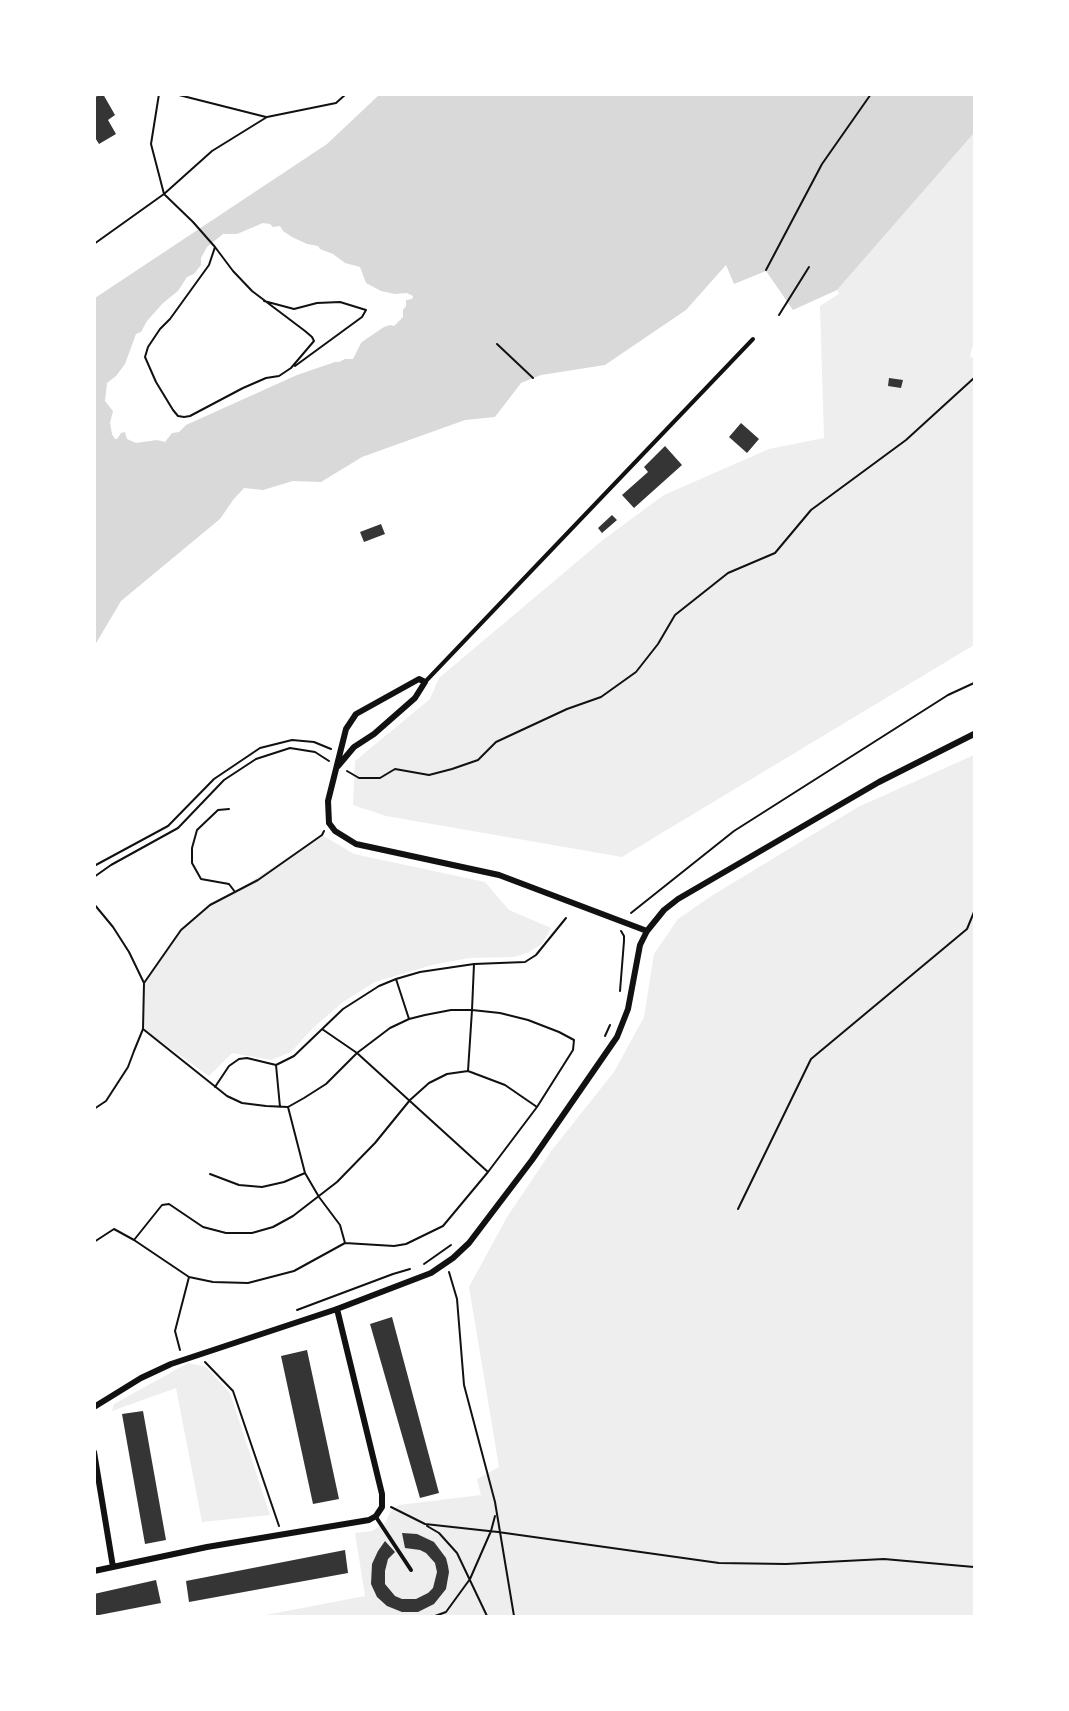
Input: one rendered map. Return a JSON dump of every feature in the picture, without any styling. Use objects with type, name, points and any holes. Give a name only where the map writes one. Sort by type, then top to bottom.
[{"type":"street","points":[[338,766],[354,747],[374,734],[415,698],[425,682],[419,679],[356,714],[346,729],[328,801],[329,823],[335,831],[356,844],[499,875],[647,931]]},
{"type":"street","points":[[94,1407],[141,1378],[182,1360],[337,1309],[431,1273],[453,1258],[469,1243],[532,1160],[617,1037],[628,1009],[637,958],[647,931],[664,910],[678,899],[879,782],[975,734]]},
{"type":"street","points":[[94,1571],[207,1547],[369,1520],[376,1516],[383,1503],[337,1309]]},
{"type":"street","points":[[94,1452],[113,1567]]},
{"type":"lane","points":[[425,682],[753,339]]},
{"type":"lane","points":[[376,1516],[411,1570]]},
{"type":"path","points":[[159,94],[151,144],[164,194],[194,222],[233,271],[262,300],[312,337],[314,341],[311,346],[291,368]]},
{"type":"path","points":[[175,94],[267,117]]},
{"type":"path","points":[[94,244],[164,194],[212,151],[267,117],[336,103],[345,94]]},
{"type":"path","points":[[766,270],[822,164],[871,94]]},
{"type":"path","points":[[215,247],[204,272],[170,319],[160,329],[148,347],[145,357],[152,374],[178,416],[190,416],[243,388],[266,378],[279,376],[362,317],[366,310],[340,302],[317,303],[294,309],[262,300]]},
{"type":"path","points":[[779,315],[809,267]]},
{"type":"path","points":[[497,344],[532,378]]},
{"type":"path","points":[[94,877],[178,828],[224,780],[256,759],[290,748],[315,752],[359,777],[380,778],[396,769],[429,775],[478,760],[496,742],[567,709],[601,697],[636,672],[658,644],[675,615],[728,573],[775,554],[811,510],[906,440],[975,378]]},
{"type":"path","points":[[622,921],[734,831],[948,695],[975,683]]},
{"type":"path","points":[[94,866],[168,826],[214,779],[260,748],[292,740],[314,742],[330,748],[338,757]]},
{"type":"path","points":[[229,809],[218,810],[197,830],[192,848],[192,863],[201,879],[229,884],[235,892]]},
{"type":"path","points":[[144,983],[181,930],[210,905],[258,880],[322,835],[329,823]]},
{"type":"path","points":[[94,904],[113,927],[129,952],[144,983],[143,1029],[123,1075],[106,1101],[94,1108]]},
{"type":"path","points":[[738,1209],[811,1059],[967,929],[975,912]]},
{"type":"path","points":[[215,1088],[229,1066],[239,1059],[247,1058],[276,1065],[294,1056],[343,1009],[379,986],[396,979],[420,972],[474,964],[525,962],[536,955],[566,918]]},
{"type":"path","points":[[620,930],[624,936],[620,991]]},
{"type":"path","points":[[468,1071],[474,964]]},
{"type":"path","points":[[396,979],[409,1019]]},
{"type":"path","points":[[94,1242],[114,1229],[189,1277],[213,1282],[248,1283],[294,1271],[345,1243],[394,1246],[406,1244],[443,1226],[488,1172],[537,1107],[573,1050],[574,1040],[528,1020],[500,1013],[451,1010],[409,1019],[390,1028],[357,1053],[326,1084],[288,1107],[280,1108],[242,1103],[227,1096],[143,1029]]},
{"type":"path","points":[[604,1037],[612,1021]]},
{"type":"path","points":[[322,1029],[357,1053],[488,1172]]},
{"type":"path","points":[[276,1065],[280,1108]]},
{"type":"path","points":[[134,1240],[162,1205],[169,1204],[203,1227],[226,1233],[252,1233],[273,1227],[293,1216],[337,1182],[375,1143],[410,1100],[429,1083],[447,1074],[468,1071],[505,1085],[537,1107]]},
{"type":"path","points":[[288,1107],[305,1173],[340,1225],[345,1243]]},
{"type":"path","points":[[210,1174],[239,1185],[262,1187],[284,1182],[305,1173]]},
{"type":"path","points":[[419,1267],[444,1251],[457,1239]]},
{"type":"path","points":[[448,1267],[457,1299],[464,1385],[496,1513],[514,1617]]},
{"type":"path","points":[[357,1289],[411,1269]]},
{"type":"path","points":[[182,1360],[175,1331],[189,1277]]},
{"type":"path","points":[[198,1354],[233,1391],[282,1535]]},
{"type":"path","points":[[383,1503],[439,1533],[457,1553],[487,1617]]},
{"type":"path","points":[[435,1617],[446,1612],[470,1579],[491,1531],[496,1513]]},
{"type":"path","points":[[425,1524],[719,1563],[786,1564],[884,1559],[975,1567]]},
{"type":"shaded area","points":[[379,95],[974,95],[974,133],[837,290],[793,310],[766,271],[734,284],[726,265],[686,310],[605,365],[541,375],[521,383],[495,417],[465,420],[362,457],[321,482],[293,481],[263,490],[244,488],[220,519],[121,601],[95,645],[95,298],[327,144]],"holes":[[[263,223],[273,227],[280,226],[292,237],[318,246],[345,263],[360,267],[366,283],[381,291],[395,294],[407,293],[413,296],[412,299],[406,300],[403,317],[394,326],[384,327],[361,343],[353,359],[345,359],[297,375],[186,425],[179,432],[172,433],[165,442],[157,440],[136,443],[127,439],[125,432],[115,439],[110,423],[113,411],[105,401],[107,383],[125,364],[136,334],[141,332],[147,321],[163,303],[178,291],[187,277],[194,274],[201,265],[201,258],[207,247],[223,234],[237,234]]]},
{"type":"shaded area","points":[[974,133],[974,342],[970,356],[974,359],[974,645],[622,857],[386,816],[353,805],[355,761],[430,699],[439,678],[604,539],[664,495],[769,449],[824,438],[820,306],[839,294],[837,290]]},
{"type":"shaded area","points":[[974,755],[974,1616],[260,1616],[365,1596],[355,1533],[372,1531],[385,1523],[391,1511],[399,1505],[481,1495],[477,1479],[499,1467],[469,1287],[507,1217],[552,1150],[614,1072],[644,1017],[654,954],[678,919],[713,895],[858,807]]},
{"type":"shaded area","points":[[322,835],[354,854],[485,882],[509,910],[551,928],[542,944],[527,953],[514,957],[469,958],[432,965],[375,982],[343,1002],[313,1028],[291,1052],[271,1060],[232,1053],[209,1076],[143,1029],[144,983],[181,930],[210,905],[235,892]]},
{"type":"shaded area","points":[[188,1363],[206,1367],[230,1393],[270,1515],[202,1522],[176,1388],[112,1411],[114,1404]]},
{"type":"building","points":[[103,94],[115,115],[108,120],[116,134],[99,144],[94,136],[94,98]]},
{"type":"building","points":[[889,378],[903,380],[901,388],[888,386]]},
{"type":"building","points":[[741,423],[759,439],[747,453],[729,437]]},
{"type":"building","points":[[665,446],[682,465],[634,508],[622,495],[648,472],[644,467]]},
{"type":"building","points":[[612,515],[617,520],[602,533],[598,528]]},
{"type":"building","points":[[381,524],[385,534],[364,542],[360,532]]},
{"type":"building","points":[[392,1317],[439,1493],[420,1498],[370,1324]]},
{"type":"building","points":[[307,1350],[339,1499],[313,1504],[281,1356]]},
{"type":"building","points":[[143,1411],[166,1540],[145,1544],[122,1414]]},
{"type":"building","points":[[402,1533],[417,1534],[434,1542],[446,1558],[448,1566],[446,1589],[434,1604],[418,1612],[402,1612],[387,1606],[377,1597],[371,1584],[372,1564],[385,1541],[395,1552],[388,1559],[385,1584],[395,1596],[402,1599],[416,1599],[433,1588],[437,1572],[435,1563],[420,1550],[405,1548]]},
{"type":"building","points":[[345,1550],[348,1573],[189,1602],[186,1581]]},
{"type":"building","points":[[156,1580],[161,1603],[94,1616],[94,1594]]}]
